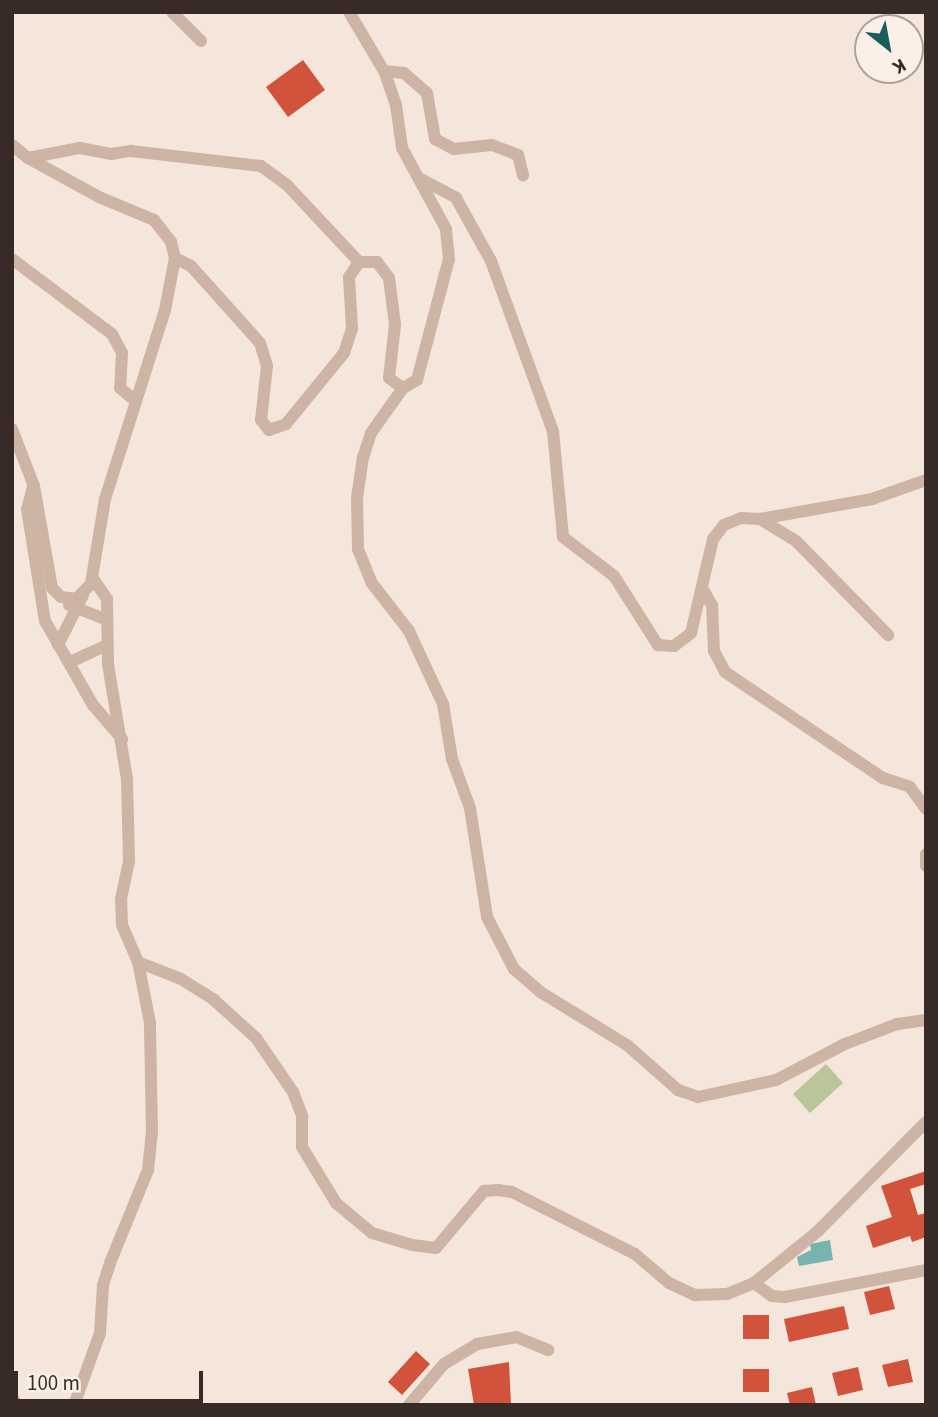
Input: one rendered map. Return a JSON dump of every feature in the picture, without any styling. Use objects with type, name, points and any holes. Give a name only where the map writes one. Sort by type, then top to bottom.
[{"type":"street","points":[[172,12],[201,41]]},
{"type":"street","points":[[349,12],[384,71],[396,105],[402,148],[446,229],[449,259],[417,380],[403,388],[371,433],[363,457],[357,498],[358,549],[371,582],[409,631],[443,704],[452,759],[470,808],[487,917],[514,969],[542,993],[627,1045],[678,1090],[698,1097],[776,1080],[845,1044],[897,1024],[926,1020]]},
{"type":"street","points":[[384,71],[404,73],[426,93],[435,139],[454,149],[492,145],[518,155],[523,175]]},
{"type":"street","points":[[12,145],[28,158],[99,197],[154,220],[171,242],[175,258],[165,310],[133,399],[105,499],[93,578],[58,645]]},
{"type":"street","points":[[28,158],[80,148],[111,155],[131,151],[261,166],[287,185],[359,262],[377,262],[389,278],[395,325],[389,377],[403,388]]},
{"type":"street","points":[[420,179],[456,198],[491,261],[553,432],[563,537],[614,576],[658,645],[674,646],[686,640],[718,531],[732,520],[760,519],[872,499],[926,480]]},
{"type":"street","points":[[175,258],[191,266],[260,343],[267,366],[261,420],[274,431],[286,425],[344,353],[352,328],[349,277],[359,262]]},
{"type":"street","points":[[12,259],[112,334],[122,353],[120,388],[133,399]]},
{"type":"street","points":[[12,429],[34,485],[52,588],[76,610],[107,620]]},
{"type":"street","points":[[34,485],[27,509],[39,602],[58,645],[93,705],[122,739]]},
{"type":"street","points":[[760,519],[796,541],[888,635]]},
{"type":"street","points":[[74,1405],[100,1333],[106,1274],[142,1191],[151,1150],[150,1023],[138,962],[122,925],[129,823],[122,739],[107,646],[105,594],[93,578]]},
{"type":"street","points":[[702,588],[712,605],[714,651],[725,673],[862,765],[910,787],[926,809]]},
{"type":"street","points":[[61,597],[83,595]]},
{"type":"street","points":[[70,662],[107,646]]},
{"type":"street","points":[[926,854],[926,866]]},
{"type":"street","points":[[138,962],[180,979],[214,1000],[256,1038],[293,1093],[302,1116],[302,1147],[316,1176],[336,1203],[372,1233],[436,1248],[484,1191],[512,1192],[635,1254],[668,1283],[695,1295],[727,1294],[754,1283],[818,1231],[926,1122]]},
{"type":"street","points":[[754,1283],[772,1296],[785,1297],[926,1270]]},
{"type":"street","points":[[409,1405],[444,1364],[477,1345],[516,1337],[549,1350]]},
{"type":"street","points":[[12,1397],[16,1405]]},
{"type":"green space","points":[[826,1064],[843,1083],[810,1113],[793,1094]]},
{"type":"water","points":[[830,1240],[833,1260],[799,1266],[797,1257],[811,1250],[810,1244]]},
{"type":"building","points":[[303,60],[325,90],[288,117],[266,87]]},
{"type":"building","points":[[926,1171],[926,1184],[910,1189],[918,1215],[926,1213],[926,1237],[912,1242],[910,1236],[873,1248],[866,1226],[892,1217],[881,1186]]},
{"type":"building","points":[[889,1286],[895,1309],[870,1315],[864,1292]]},
{"type":"building","points":[[844,1306],[849,1329],[789,1342],[784,1319]]},
{"type":"building","points":[[743,1315],[769,1315],[769,1339],[743,1339]]},
{"type":"building","points":[[416,1351],[430,1364],[402,1395],[388,1382]]},
{"type":"building","points":[[908,1359],[913,1382],[888,1387],[882,1365]]},
{"type":"building","points":[[509,1362],[511,1405],[474,1405],[468,1369]]},
{"type":"building","points":[[858,1367],[863,1390],[838,1396],[832,1373]]},
{"type":"building","points":[[743,1369],[769,1369],[769,1392],[743,1392]]},
{"type":"building","points":[[812,1387],[816,1405],[790,1405],[787,1393]]}]
